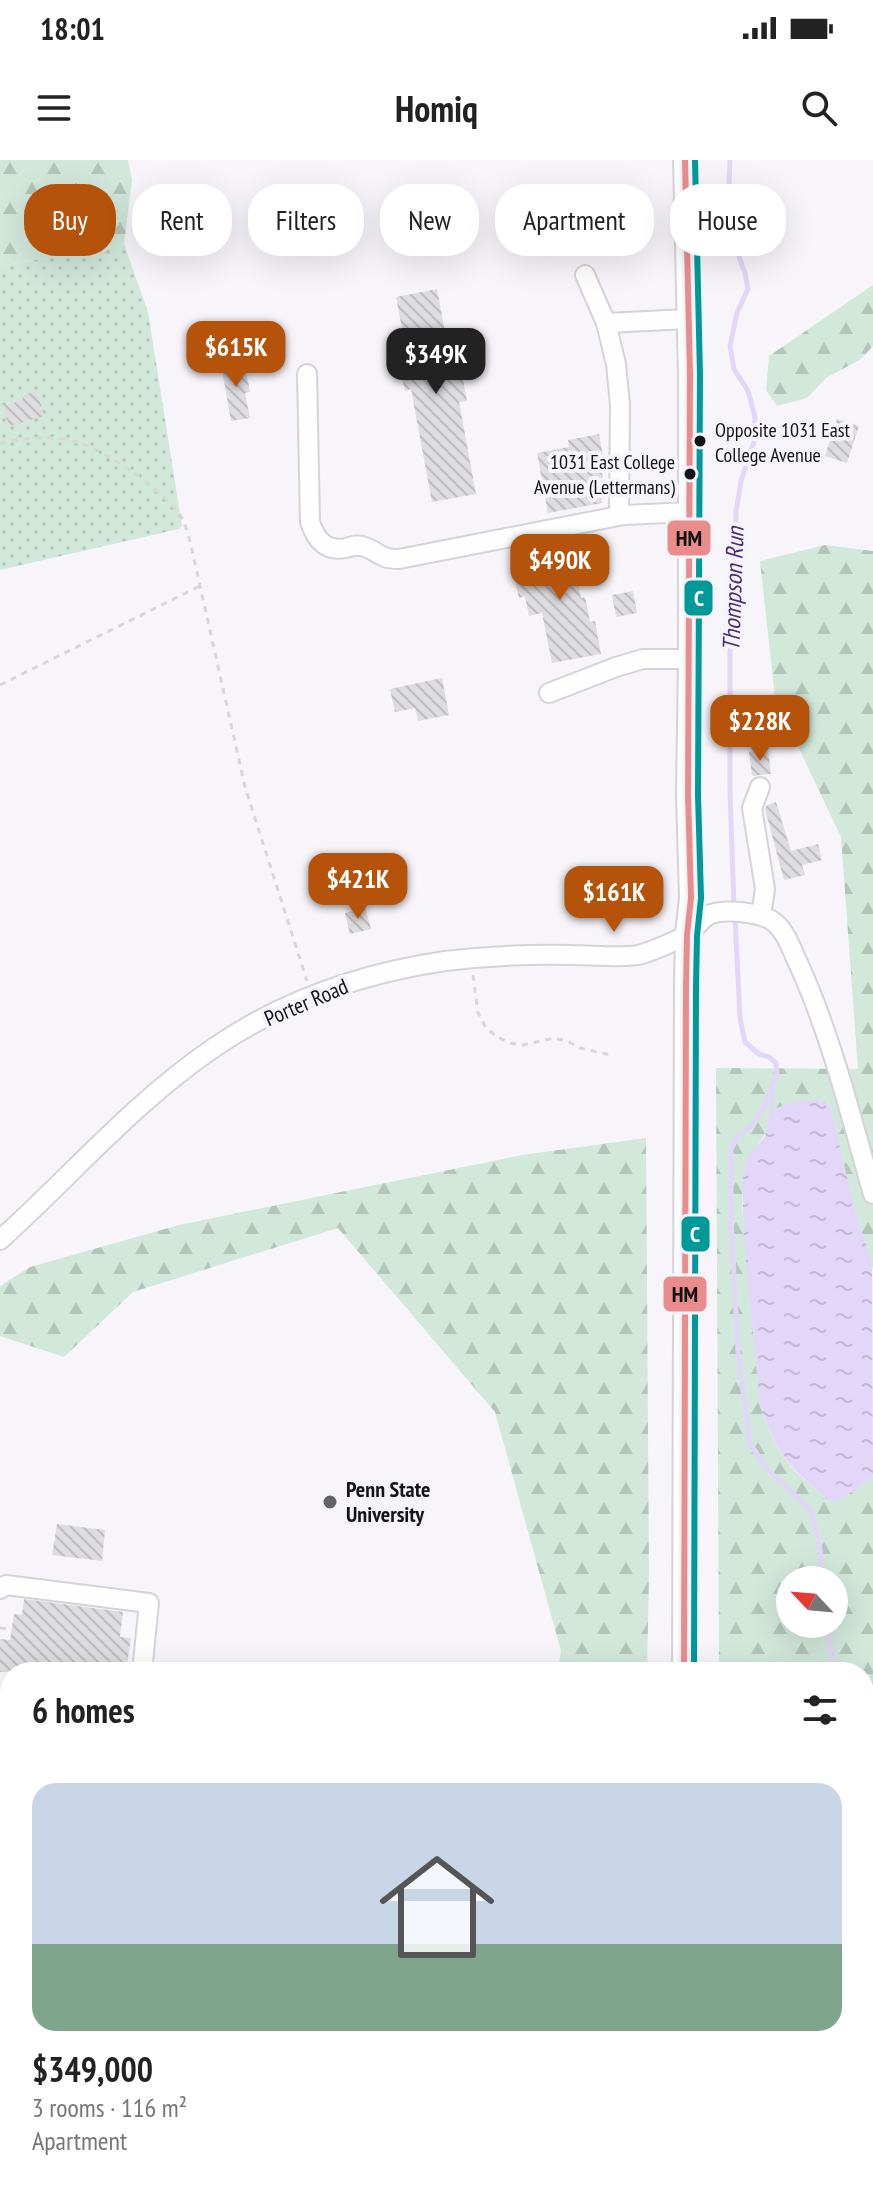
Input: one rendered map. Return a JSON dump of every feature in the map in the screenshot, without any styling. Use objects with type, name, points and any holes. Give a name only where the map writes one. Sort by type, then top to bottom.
[{"type":"main road","points":[[684,1662],[687,935],[691,898],[685,160]]},
{"type":"street","points":[[585,275],[606,323],[616,364],[620,405],[619,516]]},
{"type":"street","points":[[606,323],[688,319]]},
{"type":"street","points":[[307,374],[310,522],[321,543],[331,548],[357,545],[386,559],[399,559],[619,516],[689,512]]},
{"type":"street","points":[[549,693],[643,659],[690,659]]},
{"type":"street","points":[[760,787],[752,808],[765,889],[753,914],[775,923],[786,938],[814,998],[873,1194]]},
{"type":"street","name":"Porter Road","points":[[0,1240],[117,1128],[177,1076],[240,1031],[284,1008],[355,981],[397,970],[471,959],[545,954],[639,955],[687,935],[710,915],[753,914]]},
{"type":"street","points":[[0,1589],[6,1585],[149,1603],[143,1662]]},
{"type":"path","points":[[0,443],[39,437],[64,439],[92,447],[116,461],[180,514],[190,541],[245,787],[312,996]]},
{"type":"path","points":[[0,685],[200,586]]},
{"type":"path","points":[[471,959],[478,1013],[486,1028],[496,1036],[509,1043],[523,1045],[554,1038],[610,1055]]},
{"type":"path","points":[[0,1628],[12,1629]]},
{"type":"green space","points":[[0,160],[128,160],[132,180],[124,244],[116,245],[116,184],[24,184],[24,256],[56,256],[0,266]]},
{"type":"green space","points":[[124,244],[148,312],[182,526],[0,570],[0,266],[56,256],[116,256],[116,245]]},
{"type":"green space","points":[[873,285],[873,346],[861,359],[826,378],[807,398],[777,406],[766,390],[769,356]]},
{"type":"green space","points":[[825,545],[873,551],[873,1270],[854,1206],[768,1120],[765,1134],[747,1169],[742,1205],[760,1406],[774,1441],[796,1472],[829,1502],[873,1475],[873,1662],[719,1662],[716,1068],[858,1069],[841,837],[775,698],[760,561]]},
{"type":"green space","points":[[646,1138],[647,1662],[559,1662],[561,1651],[495,1412],[338,1228],[133,1292],[64,1357],[0,1336],[0,1286],[30,1267],[179,1225],[522,1155]]},
{"type":"water","points":[[803,1100],[818,1100],[830,1106],[854,1206],[872,1264],[873,1475],[847,1495],[829,1502],[784,1457],[760,1406],[744,1240],[742,1185],[745,1163],[765,1137],[773,1109]]},
{"type":"building","points":[[437,289],[449,354],[458,353],[467,401],[459,402],[476,494],[432,502],[411,389],[405,391],[401,373],[410,371],[396,297]]},
{"type":"building","points":[[244,360],[250,392],[245,393],[250,418],[231,421],[221,364]]},
{"type":"building","points":[[37,391],[44,416],[9,426],[3,406],[23,400],[22,396]]},
{"type":"building","points":[[837,419],[859,426],[847,463],[825,456]]},
{"type":"building","points":[[599,434],[604,463],[600,464],[603,478],[598,479],[602,503],[548,513],[537,453],[569,447],[568,440]]},
{"type":"building","points":[[569,538],[581,598],[585,597],[590,622],[595,621],[601,654],[552,663],[542,613],[529,616],[525,596],[519,598],[515,581],[535,577],[529,546]]},
{"type":"building","points":[[633,591],[637,613],[616,617],[612,595]]},
{"type":"building","points":[[442,678],[449,715],[418,721],[415,708],[395,712],[390,689]]},
{"type":"building","points":[[768,750],[771,774],[752,776],[749,752]]},
{"type":"building","points":[[776,802],[791,851],[818,844],[822,860],[802,865],[805,875],[784,880],[765,809]]},
{"type":"building","points":[[365,907],[371,929],[350,934],[345,913]]},
{"type":"building","points":[[57,1524],[105,1530],[102,1561],[52,1555]]},
{"type":"building","points":[[24,1599],[123,1612],[120,1637],[131,1638],[127,1662],[0,1662],[0,1639],[10,1640],[14,1614],[22,1615]]},
{"type":"waterway","name":"Thompson Run","points":[[730,160],[728,208],[732,238],[748,289],[737,313],[730,346],[734,369],[748,391],[755,417],[754,442],[741,481],[736,512],[730,633],[734,907]]},
{"type":"waterway","name":"Thompson Run","points":[[735,917],[740,1018],[745,1042],[776,1063],[777,1076],[771,1087],[773,1109]]},
{"type":"waterway","points":[[771,1089],[762,1111],[752,1126],[737,1137],[731,1150],[738,1352],[750,1444],[769,1471],[812,1511],[821,1566]]},
{"type":"waterway","points":[[829,1638],[833,1662]]},
{"type":"transit line","name":"HM","points":[[684,1662],[686,987],[691,898],[688,795],[690,375],[685,160]]},
{"type":"transit line","name":"C","points":[[694,1662],[696,987],[701,898],[698,795],[700,375],[695,160]]},
{"type":"place","name":"Opposite 1031 East College Avenue","points":[[700,441]]},
{"type":"place","name":"1031 East College Avenue (Lettermans)","points":[[690,474]]},
{"type":"place","name":"Penn State University","points":[[330,1502]]}]
